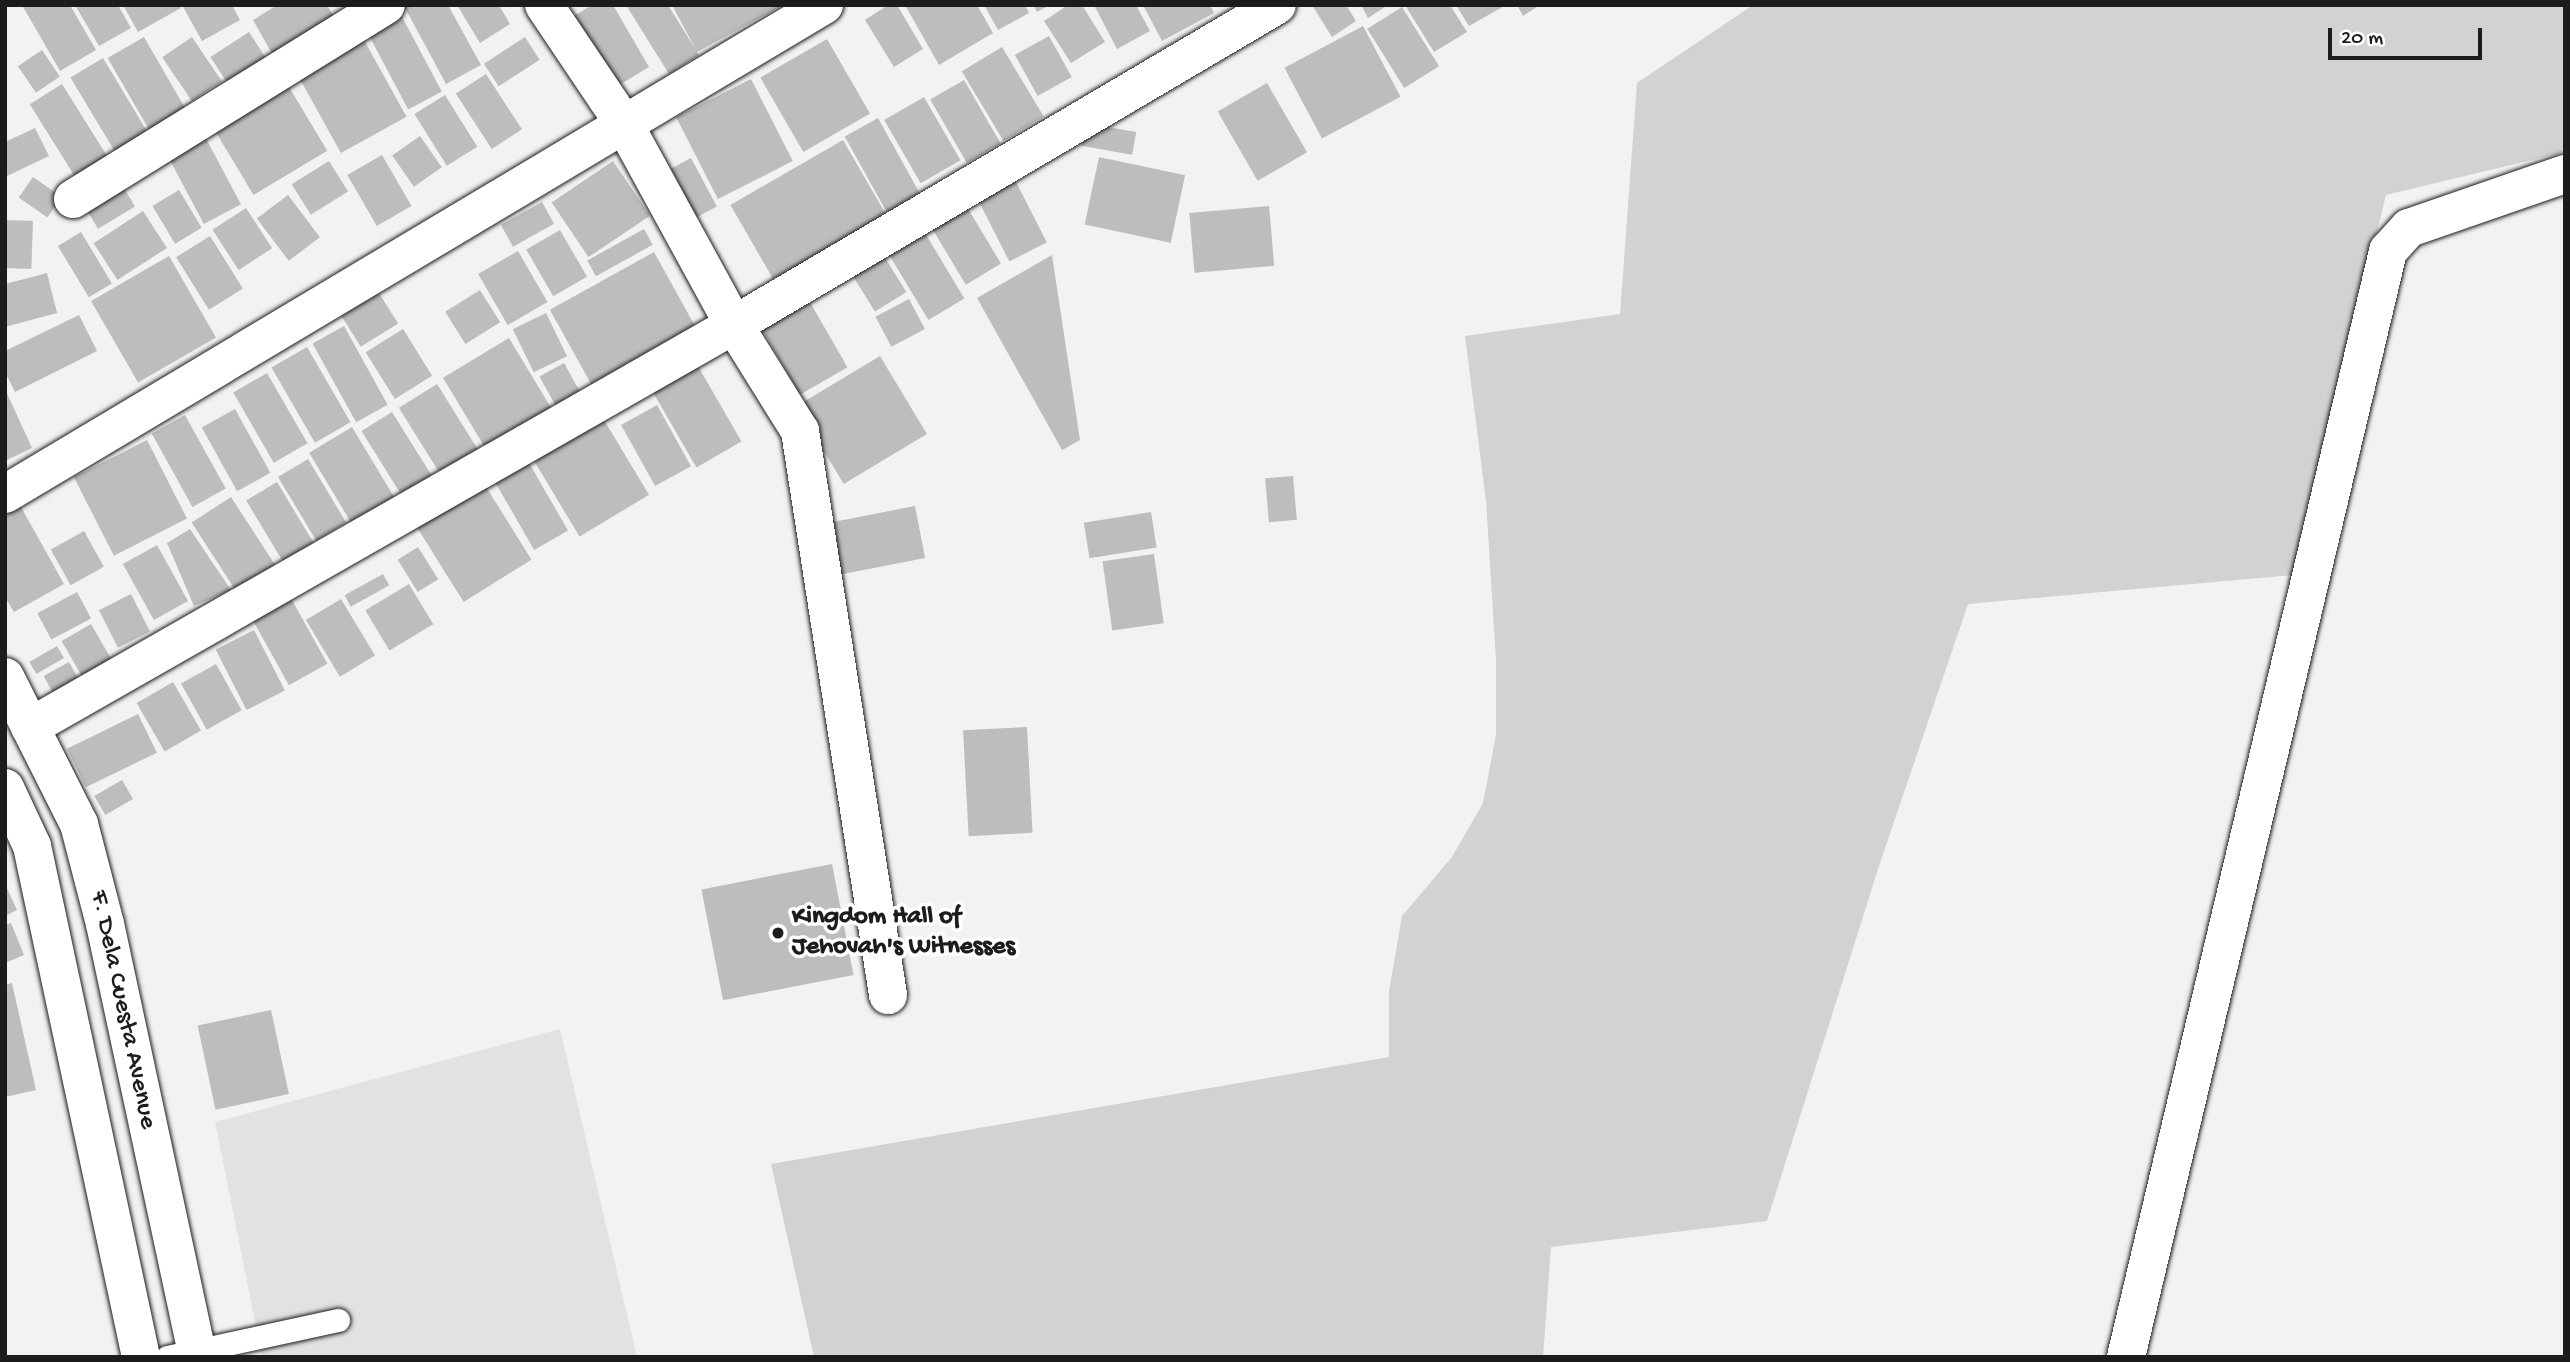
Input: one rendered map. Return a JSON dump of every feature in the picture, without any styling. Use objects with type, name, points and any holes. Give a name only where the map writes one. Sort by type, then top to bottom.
[{"type":"street","points":[[73,199],[386,5]]},
{"type":"street","points":[[544,5],[624,124],[734,325],[800,431],[888,995]]},
{"type":"street","points":[[5,494],[824,5]]},
{"type":"street","points":[[30,727],[734,325],[1265,8]]},
{"type":"street","points":[[2126,1357],[2388,251],[2409,228],[2565,174]]},
{"type":"street","name":"F. Dela Cuesta Avenue","points":[[5,677],[79,824],[105,924],[187,1355]]},
{"type":"street","name":"F. Dela Cuesta Avenue","points":[[5,788],[33,846],[141,1357]]},
{"type":"lane","points":[[187,1355],[338,1320]]},
{"type":"shaded area","points":[[1753,5],[2565,5],[2565,152],[2386,195],[2293,575],[1968,604],[1879,866],[1767,1221],[1551,1247],[1543,1357],[814,1357],[771,1164],[1389,1057],[1389,991],[1402,916],[1452,857],[1483,803],[1496,735],[1496,660],[1486,501],[1465,336],[1620,314],[1637,83]]},
{"type":"shaded area","points":[[560,1029],[637,1357],[262,1357],[215,1122]]},
{"type":"building","points":[[22,5],[70,5],[96,50],[60,71]]},
{"type":"building","points":[[75,5],[118,5],[131,28],[99,46]]},
{"type":"building","points":[[123,5],[179,5],[181,8],[138,32]]},
{"type":"building","points":[[182,5],[232,5],[240,20],[202,41]]},
{"type":"building","points":[[277,5],[327,5],[341,29],[279,66],[253,20]]},
{"type":"building","points":[[448,5],[481,65],[446,84],[404,6]]},
{"type":"building","points":[[457,5],[499,5],[510,24],[480,43]]},
{"type":"building","points":[[592,5],[613,5],[649,67],[606,93],[564,22]]},
{"type":"building","points":[[626,5],[668,5],[696,50],[672,5],[783,5],[697,52],[699,55],[669,74]]},
{"type":"building","points":[[888,5],[897,5],[923,49],[894,67],[865,20]]},
{"type":"building","points":[[905,5],[977,5],[993,33],[939,65]]},
{"type":"building","points":[[984,5],[1025,5],[1029,13],[998,30]]},
{"type":"building","points":[[1034,5],[1050,5],[1037,12]]},
{"type":"building","points":[[1068,5],[1082,5],[1105,42],[1071,63],[1044,21]]},
{"type":"building","points":[[1094,5],[1136,5],[1150,31],[1117,49]]},
{"type":"building","points":[[1143,5],[1210,5],[1214,13],[1162,41]]},
{"type":"building","points":[[1312,5],[1346,5],[1356,21],[1332,37]]},
{"type":"building","points":[[1361,5],[1388,5],[1368,18]]},
{"type":"building","points":[[1405,5],[1450,5],[1467,32],[1434,52]]},
{"type":"building","points":[[1456,5],[1506,5],[1469,26]]},
{"type":"building","points":[[1517,5],[1540,5],[1523,16]]},
{"type":"building","points":[[1402,7],[1439,66],[1404,88],[1367,29]]},
{"type":"building","points":[[400,13],[442,92],[408,109],[366,31]]},
{"type":"building","points":[[1363,26],[1401,97],[1322,138],[1284,68]]},
{"type":"building","points":[[359,31],[407,117],[341,153],[293,67]]},
{"type":"building","points":[[249,32],[272,67],[233,92],[210,57]]},
{"type":"building","points":[[1049,36],[1072,77],[1038,96],[1015,55]]},
{"type":"building","points":[[144,37],[188,112],[151,133],[108,58]]},
{"type":"building","points":[[192,37],[222,81],[192,101],[162,57]]},
{"type":"building","points":[[525,37],[540,60],[499,86],[484,64]]},
{"type":"building","points":[[827,39],[870,113],[803,152],[760,78]]},
{"type":"building","points":[[1002,47],[1044,116],[1003,141],[962,71]]},
{"type":"building","points":[[42,50],[60,77],[36,93],[18,66]]},
{"type":"building","points":[[103,58],[152,139],[119,159],[70,78]]},
{"type":"building","points":[[486,74],[522,129],[492,149],[456,94]]},
{"type":"building","points":[[283,77],[327,151],[254,195],[209,121]]},
{"type":"building","points":[[751,79],[793,161],[718,199],[676,117]]},
{"type":"building","points":[[964,80],[1000,143],[967,163],[930,100]]},
{"type":"building","points":[[1267,83],[1307,152],[1258,181],[1218,112]]},
{"type":"building","points":[[62,84],[110,160],[77,180],[30,104]]},
{"type":"building","points":[[445,95],[477,147],[447,166],[414,114]]},
{"type":"building","points":[[924,97],[960,160],[921,183],[884,120]]},
{"type":"building","points":[[878,118],[922,197],[888,215],[845,136]]},
{"type":"building","points":[[1085,123],[1136,132],[1132,155],[1081,146]]},
{"type":"building","points":[[35,128],[49,156],[5,177],[5,142]]},
{"type":"building","points":[[202,131],[241,204],[204,224],[165,151]]},
{"type":"building","points":[[420,136],[442,167],[414,187],[392,156]]},
{"type":"building","points":[[843,140],[891,223],[778,288],[730,205]]},
{"type":"building","points":[[382,155],[412,206],[377,226],[347,175]]},
{"type":"building","points":[[1099,157],[1185,175],[1171,243],[1085,224]]},
{"type":"building","points":[[691,158],[717,207],[689,222],[663,173]]},
{"type":"building","points":[[329,161],[348,192],[311,215],[292,184]]},
{"type":"building","points":[[613,161],[650,216],[589,257],[552,202]]},
{"type":"building","points":[[33,177],[62,197],[47,218],[19,197]]},
{"type":"building","points":[[119,180],[135,207],[98,229],[82,202]]},
{"type":"building","points":[[1015,180],[1047,242],[1009,261],[978,199]]},
{"type":"building","points":[[179,190],[202,228],[175,244],[152,206]]},
{"type":"building","points":[[288,195],[320,237],[289,261],[257,218]]},
{"type":"building","points":[[542,202],[554,224],[513,247],[501,225]]},
{"type":"building","points":[[1269,206],[1274,266],[1195,273],[1189,213]]},
{"type":"building","points":[[967,207],[1001,264],[966,285],[932,228]]},
{"type":"building","points":[[246,208],[272,248],[239,270],[212,230]]},
{"type":"building","points":[[143,211],[167,248],[117,280],[94,243]]},
{"type":"building","points":[[5,220],[33,221],[31,269],[5,268]]},
{"type":"building","points":[[919,223],[964,298],[928,320],[883,245]]},
{"type":"building","points":[[644,229],[653,245],[596,276],[587,261]]},
{"type":"building","points":[[560,230],[587,277],[553,296],[526,250]]},
{"type":"building","points":[[81,232],[112,283],[89,297],[58,246]]},
{"type":"building","points":[[210,236],[243,289],[209,310],[176,257]]},
{"type":"building","points":[[518,251],[548,302],[508,325],[478,274]]},
{"type":"building","points":[[654,252],[698,331],[594,388],[550,310]]},
{"type":"building","points":[[882,253],[906,292],[875,312],[851,273]]},
{"type":"building","points":[[1052,255],[1080,440],[1062,450],[977,298]]},
{"type":"building","points":[[169,256],[216,337],[138,382],[91,301]]},
{"type":"building","points":[[47,273],[57,313],[5,327],[5,284]]},
{"type":"building","points":[[480,290],[500,322],[465,344],[445,312]]},
{"type":"building","points":[[379,293],[398,324],[361,347],[342,316]]},
{"type":"building","points":[[807,297],[848,367],[800,395],[759,324]]},
{"type":"building","points":[[909,299],[925,329],[891,347],[875,317]]},
{"type":"building","points":[[546,313],[567,356],[534,372],[513,329]]},
{"type":"building","points":[[79,315],[97,351],[15,392],[5,372],[5,351]]},
{"type":"building","points":[[344,326],[388,405],[356,422],[313,343]]},
{"type":"building","points":[[403,329],[432,376],[395,399],[366,352]]},
{"type":"building","points":[[509,338],[556,417],[490,457],[443,378]]},
{"type":"building","points":[[307,347],[350,422],[315,443],[271,368]]},
{"type":"building","points":[[880,356],[927,434],[844,484],[797,406]]},
{"type":"building","points":[[695,361],[742,442],[696,468],[650,387]]},
{"type":"building","points":[[564,363],[583,397],[558,411],[540,377]]},
{"type":"building","points":[[267,373],[308,443],[274,463],[233,393]]},
{"type":"building","points":[[437,384],[478,450],[440,474],[399,408]]},
{"type":"building","points":[[5,389],[32,448],[5,461]]},
{"type":"building","points":[[657,405],[691,466],[655,486],[621,425]]},
{"type":"building","points":[[235,409],[270,473],[237,491],[202,427]]},
{"type":"building","points":[[598,410],[649,495],[580,537],[529,452]]},
{"type":"building","points":[[392,412],[439,487],[408,506],[361,431]]},
{"type":"building","points":[[185,415],[226,488],[192,507],[152,433]]},
{"type":"building","points":[[352,427],[401,509],[359,535],[309,453]]},
{"type":"building","points":[[147,440],[187,518],[114,556],[74,477]]},
{"type":"building","points":[[525,456],[568,530],[534,550],[491,475]]},
{"type":"building","points":[[308,459],[346,522],[316,540],[278,477]]},
{"type":"building","points":[[478,474],[532,560],[464,602],[410,516]]},
{"type":"building","points":[[1293,476],[1297,520],[1269,522],[1265,478]]},
{"type":"building","points":[[277,482],[319,552],[288,571],[246,501]]},
{"type":"building","points":[[231,497],[281,573],[241,599],[192,523]]},
{"type":"building","points":[[915,506],[925,558],[841,574],[831,522]]},
{"type":"building","points":[[21,507],[64,584],[14,612],[5,597],[5,516]]},
{"type":"building","points":[[1151,512],[1157,548],[1089,558],[1084,523]]},
{"type":"building","points":[[190,529],[231,590],[194,606],[167,543]]},
{"type":"building","points":[[84,531],[104,567],[71,585],[51,549]]},
{"type":"building","points":[[157,545],[188,601],[154,620],[123,564]]},
{"type":"building","points":[[418,547],[438,579],[418,592],[398,560]]},
{"type":"building","points":[[1154,554],[1164,623],[1112,631],[1103,561]]},
{"type":"building","points":[[383,574],[389,585],[351,607],[345,595]]},
{"type":"building","points":[[409,584],[433,624],[389,651],[365,610]]},
{"type":"building","points":[[77,592],[91,618],[51,640],[37,613]]},
{"type":"building","points":[[131,594],[150,631],[118,648],[99,610]]},
{"type":"building","points":[[341,599],[375,656],[340,677],[306,620]]},
{"type":"building","points":[[292,600],[327,664],[289,685],[254,621]]},
{"type":"building","points":[[91,624],[112,661],[83,678],[62,641]]},
{"type":"building","points":[[254,630],[285,691],[247,710],[216,650]]},
{"type":"building","points":[[57,646],[64,658],[36,674],[29,662]]},
{"type":"building","points":[[69,662],[81,684],[56,698],[44,676]]},
{"type":"building","points":[[216,664],[242,710],[207,730],[181,683]]},
{"type":"building","points":[[173,682],[201,730],[165,751],[137,703]]},
{"type":"building","points":[[138,714],[157,753],[86,787],[67,749]]},
{"type":"building","points":[[1027,727],[1033,833],[969,836],[963,730]]},
{"type":"building","points":[[122,780],[133,799],[105,815],[94,796]]},
{"type":"building","name":"Kingdom Hall of Jehovah's Witnesses","points":[[832,864],[854,975],[723,1000],[701,889]]},
{"type":"building","points":[[5,884],[17,910],[5,916]]},
{"type":"building","points":[[11,923],[24,955],[5,963],[5,925]]},
{"type":"building","points":[[12,983],[36,1090],[5,1097],[5,985]]},
{"type":"building","points":[[271,1010],[289,1094],[216,1110],[198,1026]]},
{"type":"place","name":"Kingdom Hall of Jehovah's Witnesses","points":[[778,933]]}]
